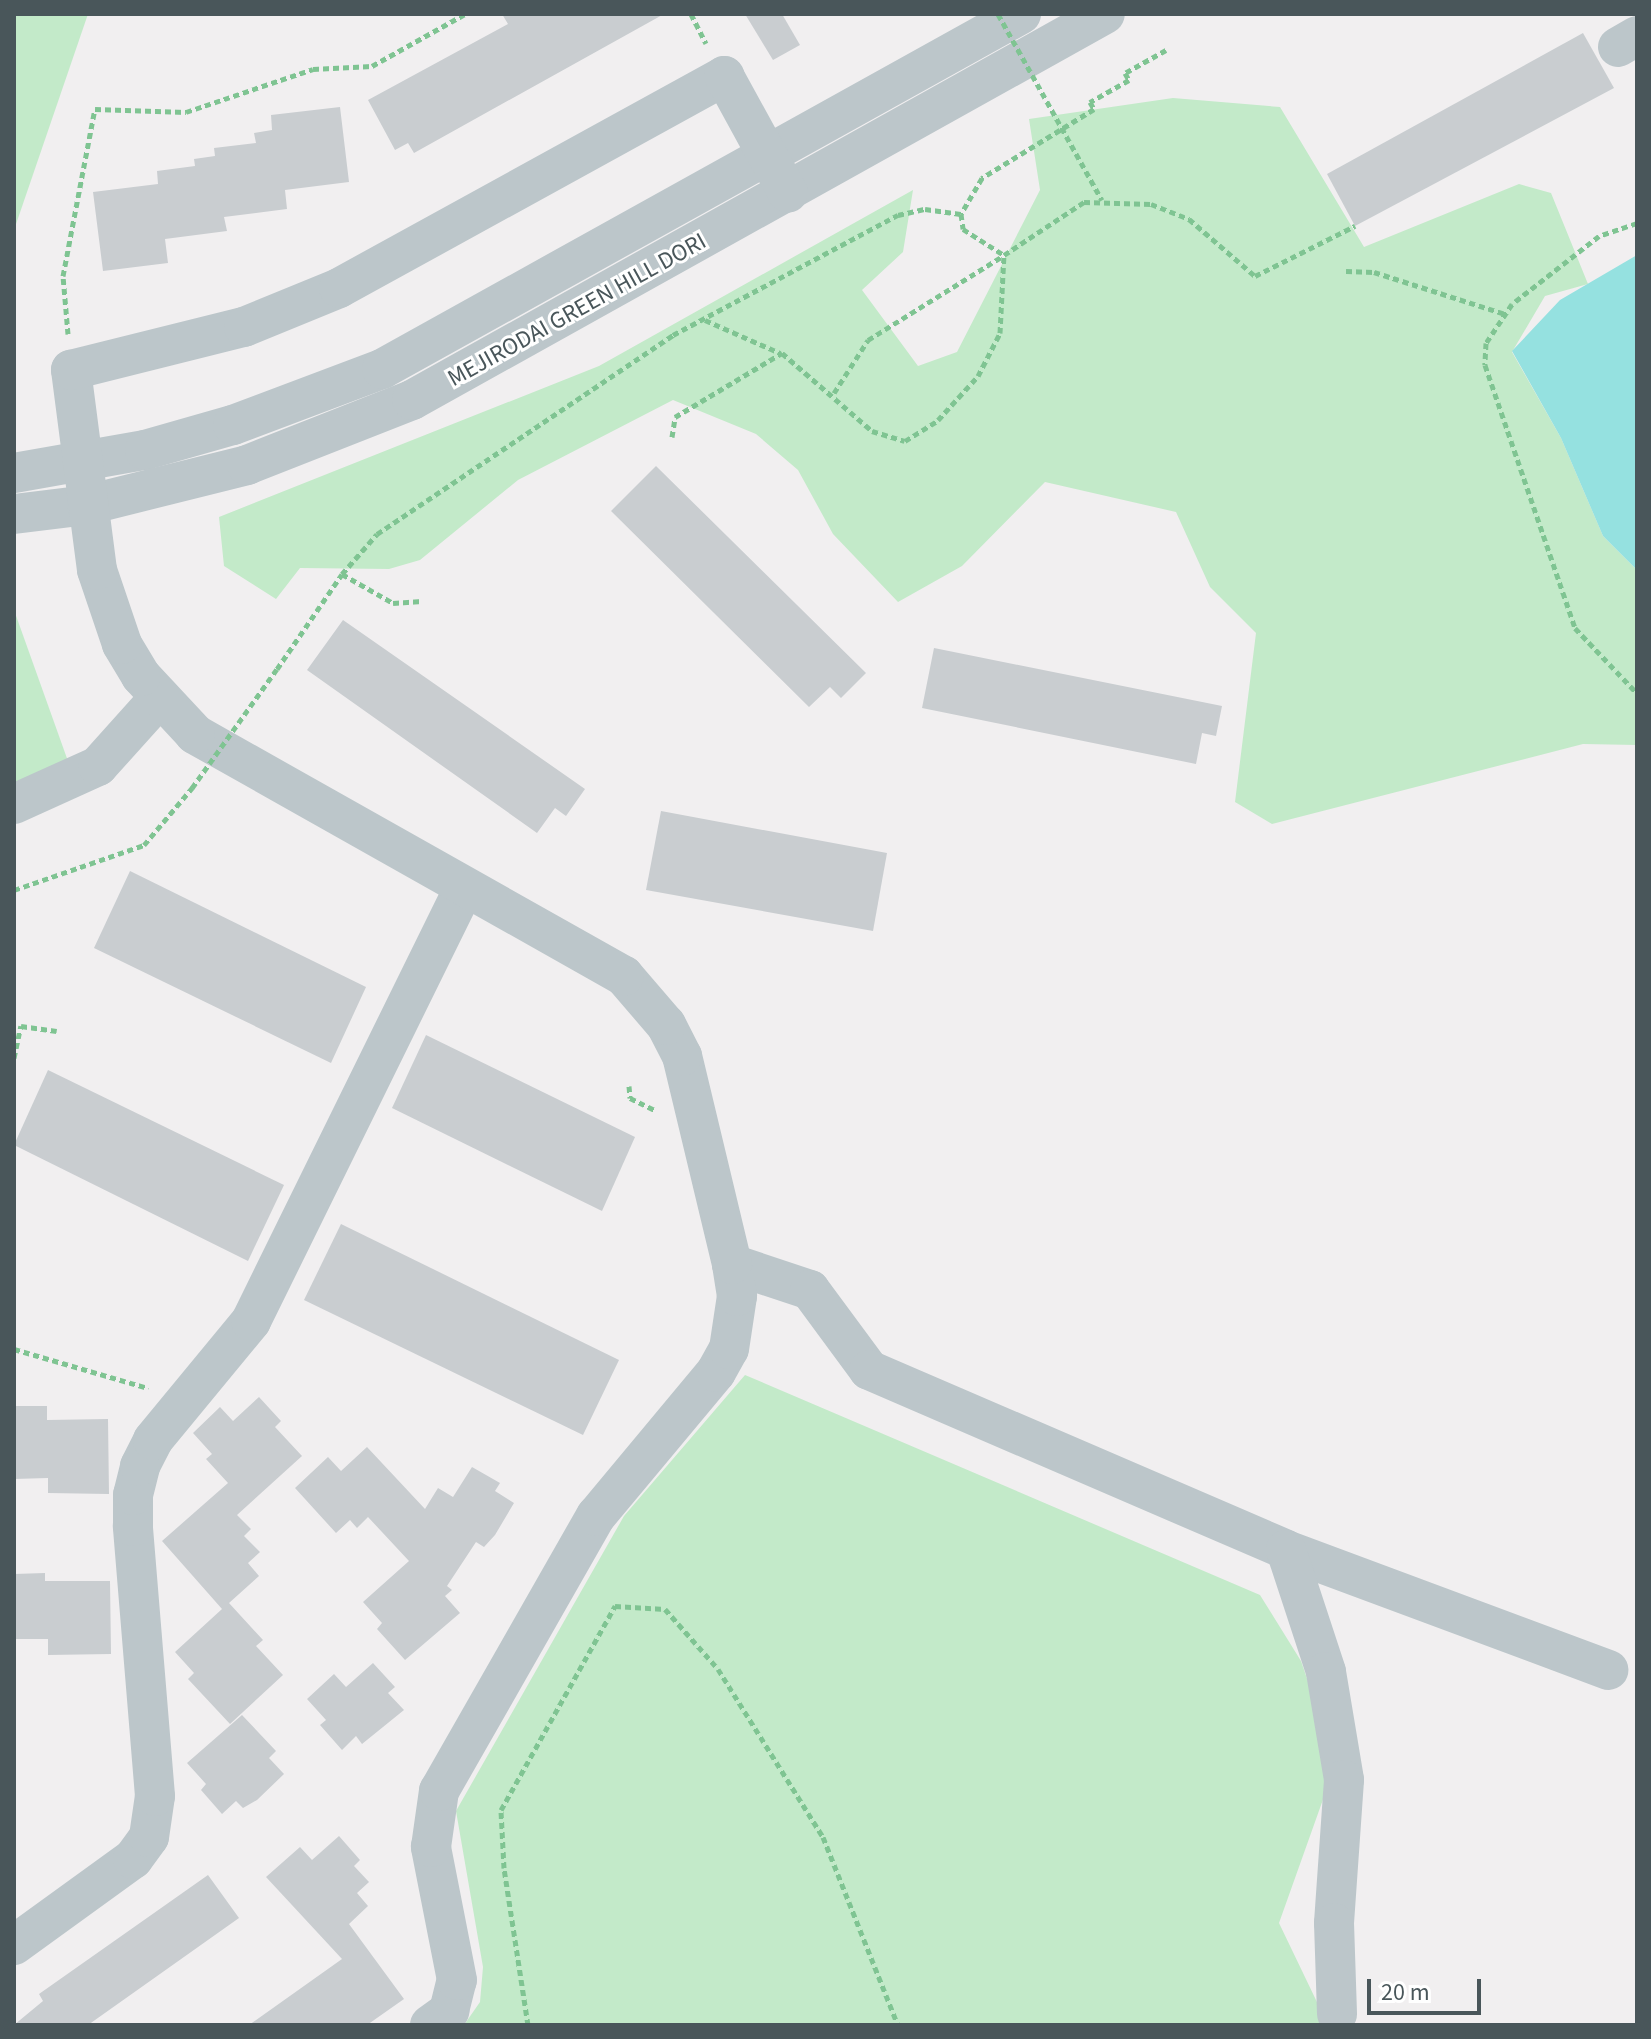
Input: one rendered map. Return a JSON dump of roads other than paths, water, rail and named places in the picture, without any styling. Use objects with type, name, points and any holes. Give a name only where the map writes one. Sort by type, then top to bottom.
[{"type":"street","name":"MEJIRODAI GREEN HILL DORI","points":[[14,473],[81,464],[233,425],[382,369],[1021,14]]},
{"type":"street","name":"MEJIRODAI GREEN HILL DORI","points":[[14,514],[87,505],[247,465],[412,400],[1105,14]]},
{"type":"street","points":[[430,2025],[449,2011],[457,1980],[431,1847],[439,1791],[596,1516],[716,1372],[729,1349],[737,1296],[732,1264],[682,1056],[666,1025],[624,976],[195,734],[160,697],[122,644],[105,602],[87,505],[71,370],[244,327],[339,288],[724,76],[788,193]]},
{"type":"street","points":[[14,804],[98,766],[160,697]]},
{"type":"street","points":[[14,1945],[133,1859],[149,1837],[155,1796],[133,1495],[153,1440],[251,1321],[464,888]]},
{"type":"street","points":[[732,1264],[810,1290],[869,1370],[1286,1550],[1608,1670]]},
{"type":"street","points":[[1286,1550],[1326,1672],[1344,1780],[1334,1923],[1337,2014]]},
{"type":"water","points":[[1637,255],[1637,570],[1603,536],[1561,438],[1512,351],[1560,300]]}]
